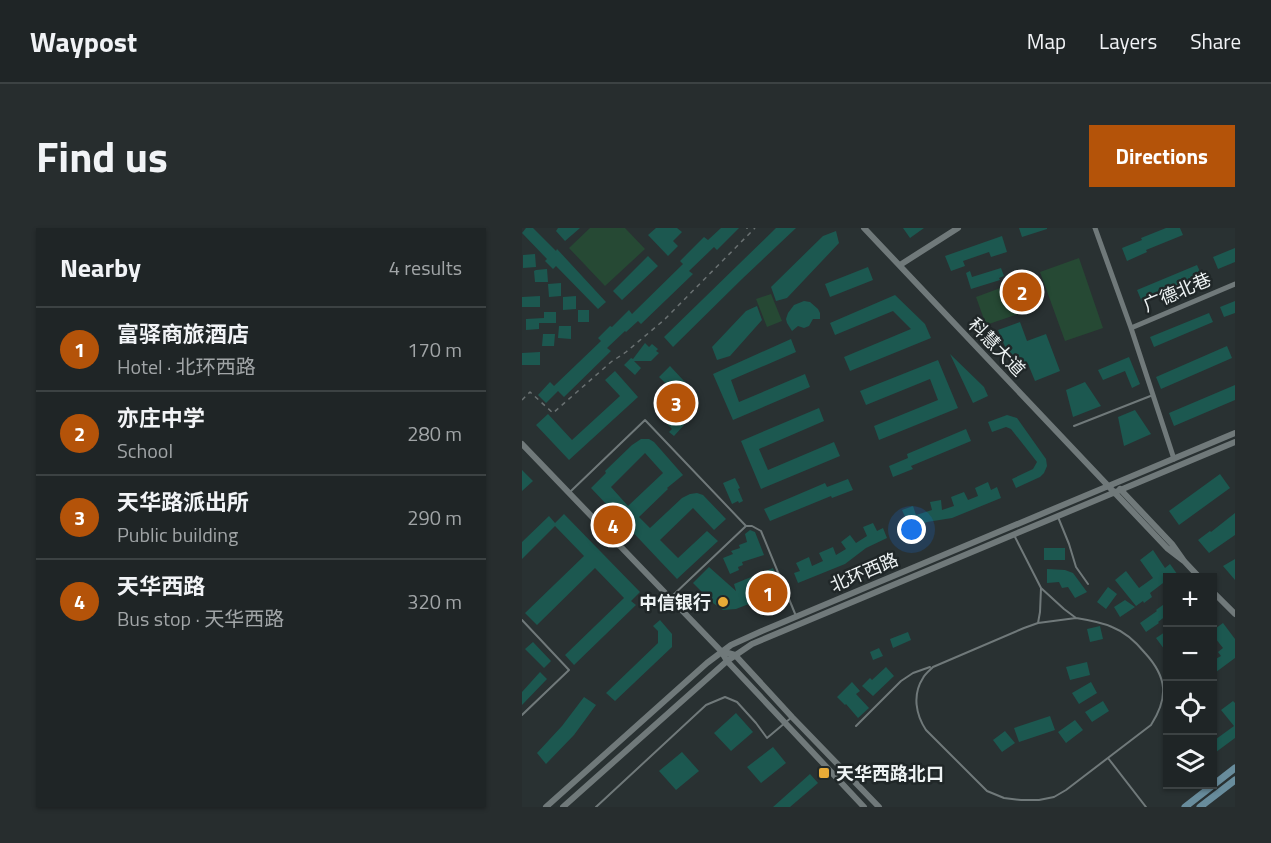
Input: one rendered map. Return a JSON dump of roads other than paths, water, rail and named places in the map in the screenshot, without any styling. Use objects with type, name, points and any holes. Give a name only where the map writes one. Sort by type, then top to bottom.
[{"type":"main road","points":[[1185,807],[1235,768]]},
{"type":"main road","points":[[1200,807],[1235,780]]},
{"type":"street","name":"科慧大道","points":[[864,228],[1114,493],[1167,548],[1184,561]]},
{"type":"street","points":[[900,265],[958,228]]},
{"type":"street","points":[[1095,228],[1174,459]]},
{"type":"street","name":"广德北巷","points":[[1131,328],[1235,284]]},
{"type":"street","name":"北环西路","points":[[546,807],[722,651],[796,616],[1235,433]]},
{"type":"street","name":"北环西路","points":[[564,807],[727,661],[752,644],[1235,442]]},
{"type":"street","points":[[522,444],[722,651],[727,661],[864,807]]},
{"type":"street","points":[[1108,486],[1122,490]]},
{"type":"street","name":"科慧大道","points":[[1122,490],[1195,573]]},
{"type":"street","points":[[1217,596],[1235,614]]},
{"type":"street","points":[[722,651],[735,655],[879,807]]},
{"type":"lane","points":[[1074,426],[1153,395]]},
{"type":"lane","points":[[569,493],[645,420],[746,526]]},
{"type":"lane","points":[[1058,517],[1076,567],[1088,584]]},
{"type":"lane","points":[[670,598],[746,526],[752,526],[761,531],[796,616]]},
{"type":"lane","points":[[1014,535],[1041,588],[1076,618]]},
{"type":"lane","points":[[1038,623],[1041,588]]},
{"type":"lane","points":[[856,726],[901,681],[914,673],[1038,623],[1076,618],[1092,620],[1113,627],[1127,635],[1141,648],[1156,665],[1161,676],[1162,701],[1151,725],[1054,797],[1039,800],[1004,798],[987,791],[926,730],[919,719],[916,703],[918,691],[923,678],[933,667]]},
{"type":"lane","points":[[522,620],[569,670],[522,716]]},
{"type":"lane","points":[[596,807],[706,705],[724,697],[737,702],[767,738],[792,717]]},
{"type":"lane","points":[[1108,758],[1146,807]]},
{"type":"place","name":"亦庄中学","points":[[1022,292]]},
{"type":"place","name":"天华路派出所","points":[[676,403]]},
{"type":"place","name":"天华西路","points":[[613,525]]},
{"type":"place","name":"富驿商旅酒店","points":[[768,593]]},
{"type":"place","name":"中信银行","points":[[723,602]]},
{"type":"place","name":"天华西路北口","points":[[824,773]]}]
